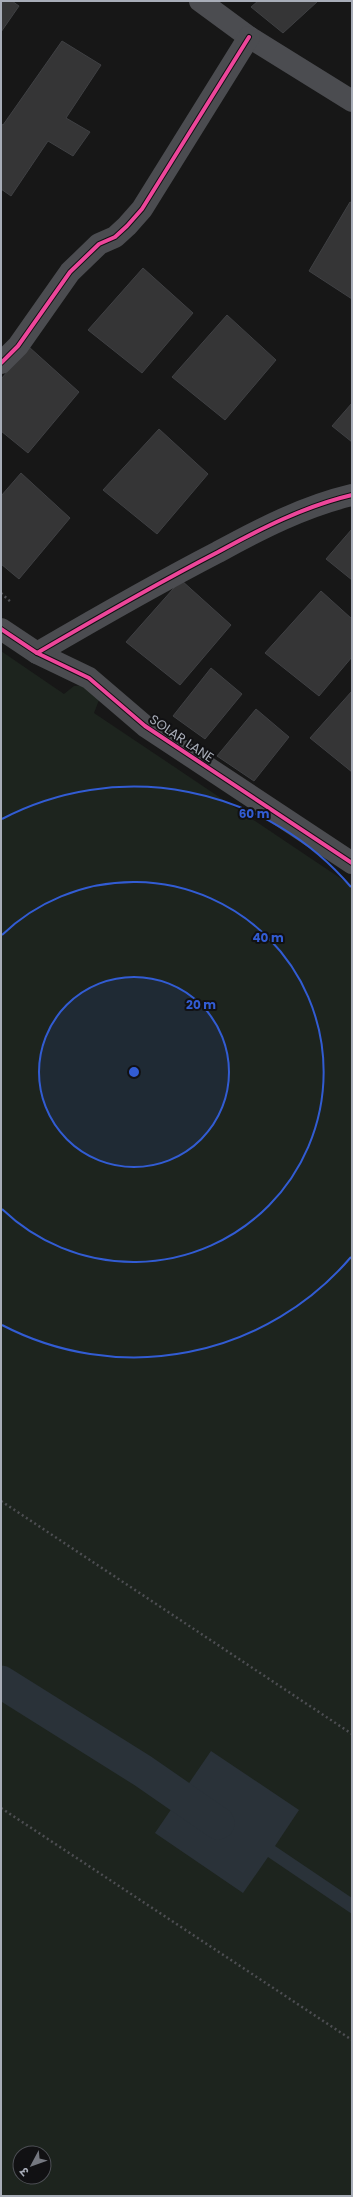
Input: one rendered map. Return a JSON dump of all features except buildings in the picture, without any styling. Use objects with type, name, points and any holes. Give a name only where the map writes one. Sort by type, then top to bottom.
[{"type":"street","points":[[200,1],[249,37],[352,101]]},
{"type":"street","points":[[1,363],[18,346],[70,272],[99,244],[115,237],[142,209],[249,37]]},
{"type":"street","points":[[37,653],[149,588],[254,533],[330,500],[352,495]]},
{"type":"street","name":"SOLAR LANE","points":[[1,629],[37,653],[89,678],[145,726],[352,863]]},
{"type":"path","points":[[1,1501],[352,1734]]},
{"type":"path","points":[[1,1808],[352,2040]]},
{"type":"shaded area","points":[[1,651],[64,694],[74,686],[88,685],[99,700],[94,713],[352,886],[352,2196],[1,2196]]},
{"type":"shaded area","points":[[211,1751],[299,1810],[275,1846],[352,1898],[352,1914],[268,1857],[243,1893],[155,1833]]},
{"type":"waterway","points":[[1,1682],[143,1771],[218,1823]]},
{"type":"cycle path","points":[[1,363],[18,346],[70,272],[99,244],[115,237],[142,209],[249,37]]},
{"type":"cycle path","points":[[37,653],[149,589],[250,535],[317,505],[352,495]]},
{"type":"cycle path","points":[[1,629],[37,653],[89,678],[145,726],[352,863]]}]
